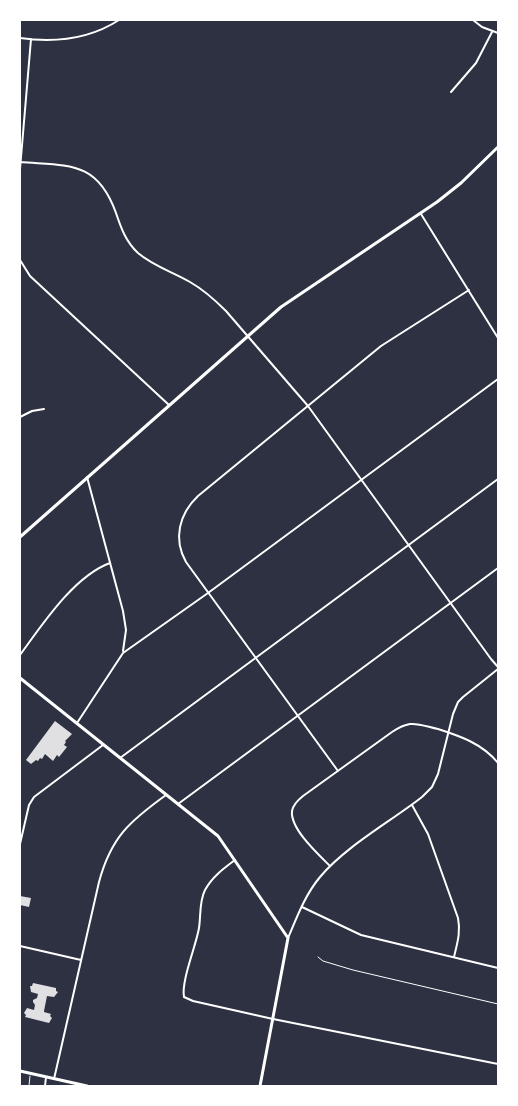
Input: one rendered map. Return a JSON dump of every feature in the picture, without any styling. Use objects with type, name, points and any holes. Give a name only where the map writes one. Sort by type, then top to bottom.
[{"type":"main road","points":[[20,537],[291,299],[421,214],[455,188],[498,147]]},
{"type":"main road","points":[[20,678],[218,836],[288,938],[260,1086]]},
{"type":"main road","points":[[20,1071],[87,1086]]},
{"type":"street","points":[[20,38],[48,41],[76,38],[100,30],[119,20]]},
{"type":"street","points":[[473,20],[492,32],[498,33]]},
{"type":"street","points":[[451,92],[476,63],[492,32]]},
{"type":"street","points":[[20,169],[32,39]]},
{"type":"street","points":[[20,162],[76,168],[96,179],[110,196],[123,231],[133,247],[156,265],[202,290],[226,311],[308,406],[498,668],[458,702],[448,732],[441,768],[428,792],[330,866],[313,887],[288,938]]},
{"type":"street","points":[[421,214],[498,338]]},
{"type":"street","points":[[20,260],[30,276],[169,405]]},
{"type":"street","points":[[338,771],[186,562],[180,548],[179,533],[183,516],[198,496],[388,340],[469,290]]},
{"type":"street","points":[[77,723],[123,653],[498,379]]},
{"type":"street","points":[[20,417],[32,411],[44,409]]},
{"type":"street","points":[[87,477],[123,611],[126,630],[123,653]]},
{"type":"street","points":[[120,758],[498,479]]},
{"type":"street","points":[[20,655],[65,598],[92,572],[110,563]]},
{"type":"street","points":[[178,804],[498,568]]},
{"type":"street","points":[[330,866],[312,848],[294,821],[293,808],[303,796],[392,732],[411,724],[448,732],[474,743],[498,763]]},
{"type":"street","points":[[20,844],[29,806],[34,797],[103,745]]},
{"type":"street","points":[[54,1078],[99,882],[109,852],[128,825],[166,795]]},
{"type":"street","points":[[412,805],[428,834],[458,918],[460,927],[454,957]]},
{"type":"street","points":[[235,860],[216,875],[202,896],[200,925],[184,987],[184,997],[273,1019],[498,1064]]},
{"type":"street","points":[[302,906],[362,935],[498,968]]},
{"type":"street","points":[[20,946],[81,960]]},
{"type":"street","points":[[45,1086],[46,1077]]},
{"type":"lane","points":[[318,957],[323,961],[353,970],[498,1004]]},
{"type":"lane","points":[[29,1086],[30,1074]]},
{"type":"building","points":[[55,721],[72,734],[65,741],[64,745],[67,747],[53,761],[45,754],[42,759],[31,764],[26,760]]},
{"type":"building","points":[[20,896],[31,898],[29,907],[20,905]]},
{"type":"building","points":[[33,983],[56,988],[58,992],[54,997],[47,996],[44,1012],[51,1014],[52,1018],[49,1023],[25,1017],[24,1013],[27,1008],[34,1010],[33,1000],[38,994],[31,992],[30,986]]}]
